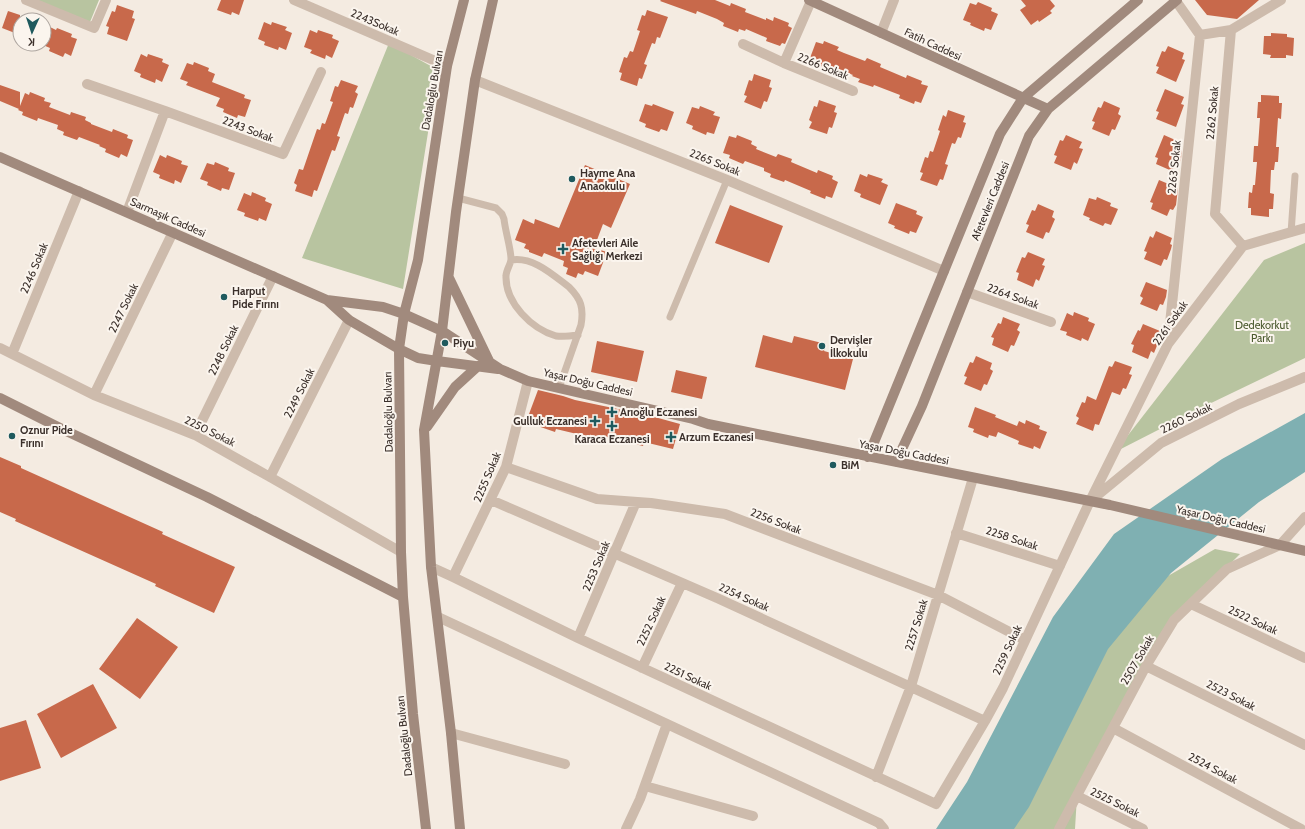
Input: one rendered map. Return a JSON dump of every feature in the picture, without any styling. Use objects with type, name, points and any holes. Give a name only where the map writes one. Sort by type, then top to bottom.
[{"type":"main road","name":"Dadaloğlu Bulvarı","points":[[426,829],[413,714],[403,597],[401,552],[399,349],[404,314],[418,260],[447,66],[464,0]]},
{"type":"main road","points":[[460,829],[451,733],[431,567],[424,430],[442,331],[458,198],[475,80],[493,0]]},
{"type":"main road","name":"Fatih Caddesi","points":[[810,0],[1048,109]]},
{"type":"main road","name":"Afetevleri Caddesi","points":[[868,457],[1000,134],[1023,98],[1137,0]]},
{"type":"main road","name":"Afetevleri Caddesi","points":[[896,462],[922,406],[1029,136],[1048,109],[1177,0]]},
{"type":"main road","name":"Sarmaşık Caddesi","points":[[0,157],[327,300]]},
{"type":"main road","points":[[448,278],[489,361]]},
{"type":"main road","points":[[327,300],[383,307],[404,314],[442,331],[500,369]]},
{"type":"main road","points":[[327,300],[349,320],[399,349],[418,358],[500,369]]},
{"type":"main road","points":[[424,430],[456,387],[478,366]]},
{"type":"main road","name":"Yaşar Doğu Caddesi","points":[[500,369],[528,381],[693,419],[708,424],[1090,501],[1305,551]]},
{"type":"main road","points":[[0,398],[62,429],[207,497],[403,597]]},
{"type":"street","points":[[26,0],[94,28],[106,0]]},
{"type":"street","name":"2243Sokak","points":[[294,0],[447,66]]},
{"type":"street","name":"2266 Sokak","points":[[784,63],[810,0]]},
{"type":"street","points":[[881,33],[894,0]]},
{"type":"street","points":[[1177,0],[1200,35],[1231,30],[1281,0]]},
{"type":"street","name":"2262 Sokak","points":[[1231,30],[1215,214],[1244,246]]},
{"type":"street","name":"2263 Sokak","points":[[1168,344],[1200,35]]},
{"type":"street","name":"2266 Sokak","points":[[743,44],[784,63],[853,91]]},
{"type":"street","name":"2243 Sokak","points":[[87,84],[283,154],[321,72]]},
{"type":"street","name":"2265 Sokak","points":[[475,80],[728,180],[944,271]]},
{"type":"street","points":[[127,212],[166,111]]},
{"type":"street","name":"2246 Sokak","points":[[12,354],[80,191]]},
{"type":"street","points":[[1244,246],[1305,228]]},
{"type":"street","name":"2247 Sokak","points":[[94,395],[173,232]]},
{"type":"street","name":"2261 Sokak","points":[[1090,501],[1168,344],[1244,246]]},
{"type":"street","name":"2248 Sokak","points":[[195,435],[273,276]]},
{"type":"street","name":"2264 Sokak","points":[[967,292],[1051,322]]},
{"type":"street","name":"2249 Sokak","points":[[270,477],[349,320]]},
{"type":"street","name":"2250 Sokak","points":[[0,348],[94,395],[195,435],[401,552]]},
{"type":"street","name":"2260 Sokak","points":[[1090,501],[1161,443],[1239,404],[1305,377]]},
{"type":"street","name":"2255 Sokak","points":[[453,577],[506,467],[528,381]]},
{"type":"street","name":"2256 Sokak","points":[[506,467],[597,499],[651,503],[725,514],[938,595],[1026,640]]},
{"type":"street","name":"2257 Sokak","points":[[876,777],[911,686],[973,478]]},
{"type":"street","name":"2254 Sokak","points":[[491,500],[682,583],[986,721]]},
{"type":"street","name":"2259 Sokak","points":[[936,804],[986,721],[1003,688],[1090,501]]},
{"type":"street","name":"2253 Sokak","points":[[578,638],[636,502]]},
{"type":"street","points":[[1280,545],[1305,517]]},
{"type":"street","name":"2258 Sokak","points":[[956,533],[1060,566]]},
{"type":"street","name":"2507 Sokak","points":[[1059,829],[1146,666],[1174,620],[1227,569],[1280,545]]},
{"type":"street","name":"2251 Sokak","points":[[431,567],[578,638],[936,804]]},
{"type":"street","name":"2252 Sokak","points":[[642,668],[682,583]]},
{"type":"street","name":"2522 Sokak","points":[[1191,604],[1305,658]]},
{"type":"street","points":[[438,617],[879,823],[884,829]]},
{"type":"street","name":"2523 Sokak","points":[[1146,666],[1305,745]]},
{"type":"street","points":[[626,829],[645,786],[667,724]]},
{"type":"street","name":"2524 Sokak","points":[[1113,728],[1301,829]]},
{"type":"street","points":[[451,733],[565,764]]},
{"type":"street","points":[[645,786],[753,816]]},
{"type":"street","name":"2525 Sokak","points":[[1076,796],[1143,829]]},
{"type":"lane","points":[[1291,232],[1295,176]]},
{"type":"lane","points":[[670,316],[728,180]]},
{"type":"lane","points":[[458,198],[496,208],[499,210],[504,219],[511,260],[507,267],[506,277],[509,292],[515,307],[525,318],[556,336],[578,335]]},
{"type":"lane","points":[[511,260],[524,259],[534,263],[574,292],[581,304],[583,315],[578,335],[559,388]]},
{"type":"green space","points":[[37,0],[99,0],[90,22]]},
{"type":"green space","points":[[389,43],[438,70],[403,289],[302,258]]},
{"type":"green space","name":"Dedekorkut Parkı","points":[[1305,243],[1305,358],[1207,405],[1115,452],[1264,260]]},
{"type":"green space","points":[[1215,549],[1240,554],[1180,614],[1077,796],[1075,829],[999,829],[1077,682],[1147,588]]},
{"type":"water","points":[[1305,413],[1305,472],[1259,502],[1171,573],[1108,649],[1029,807],[1014,829],[936,829],[967,782],[1053,617],[1114,534],[1222,459]]},
{"type":"building","points":[[221,0],[244,0],[239,15],[232,12],[231,15],[217,10]]},
{"type":"building","points":[[715,0],[730,6],[731,3],[746,9],[745,12],[766,20],[766,18],[773,21],[774,17],[789,23],[788,26],[792,28],[785,44],[782,43],[780,46],[766,41],[767,38],[746,29],[745,31],[739,29],[738,32],[723,26],[724,23],[717,19],[697,11],[696,14],[660,1]]},
{"type":"building","points":[[1021,0],[1050,0],[1055,6],[1050,11],[1052,13],[1039,22],[1038,20],[1031,25],[1020,10],[1026,6]]},
{"type":"building","points":[[1195,0],[1259,0],[1237,19],[1207,15]]},
{"type":"building","points":[[978,2],[992,8],[991,11],[998,14],[991,30],[985,28],[984,31],[963,20],[970,3],[976,5]]},
{"type":"building","points":[[117,5],[134,11],[132,18],[135,19],[127,41],[107,34],[109,27],[106,26],[112,11],[115,12]]},
{"type":"building","points":[[647,10],[668,17],[660,38],[657,37],[655,44],[652,43],[644,64],[647,65],[642,79],[639,78],[637,86],[620,80],[622,73],[619,72],[624,57],[627,58],[630,51],[633,52],[640,31],[637,30],[642,15],[645,16]]},
{"type":"building","points":[[8,11],[12,12],[12,32],[2,28]]},
{"type":"building","points":[[264,22],[271,25],[272,22],[287,27],[285,30],[292,33],[286,50],[279,47],[278,50],[264,45],[265,42],[258,39]]},
{"type":"building","points":[[52,28],[56,30],[57,28],[72,34],[71,37],[77,39],[71,56],[65,53],[63,57],[51,52]]},
{"type":"building","points":[[310,30],[317,33],[318,30],[333,35],[332,38],[339,41],[332,58],[326,55],[325,59],[310,53],[312,50],[304,47]]},
{"type":"building","points":[[1271,33],[1287,34],[1287,37],[1294,38],[1293,56],[1286,55],[1286,58],[1270,58],[1271,55],[1263,54],[1264,36],[1271,36]]},
{"type":"building","points":[[824,41],[839,47],[837,50],[844,53],[865,61],[867,58],[881,64],[880,67],[906,78],[907,75],[922,81],[921,84],[928,86],[921,103],[915,101],[914,104],[899,98],[900,95],[874,85],[873,87],[858,82],[860,79],[852,76],[853,75],[831,67],[830,70],[816,64],[817,61],[810,58],[816,42],[823,44]]},
{"type":"building","points":[[1168,46],[1184,53],[1182,59],[1185,60],[1176,82],[1156,73],[1159,67],[1156,66],[1162,51],[1165,52]]},
{"type":"building","points":[[141,54],[147,57],[148,54],[163,59],[162,62],[169,65],[162,82],[156,79],[155,83],[140,77],[141,74],[134,71]]},
{"type":"building","points":[[194,62],[209,68],[208,71],[215,74],[212,82],[245,95],[244,98],[251,100],[245,117],[238,115],[237,118],[223,112],[224,109],[216,106],[220,98],[186,85],[188,82],[180,79],[187,63],[193,65]]},
{"type":"building","points":[[754,74],[771,80],[769,87],[772,88],[767,102],[764,101],[761,109],[744,102],[747,96],[744,95],[749,80],[752,81]]},
{"type":"building","points":[[341,80],[358,86],[355,92],[358,94],[353,108],[350,107],[348,114],[345,113],[337,136],[340,137],[335,151],[332,150],[317,191],[314,190],[312,197],[295,191],[297,185],[294,183],[299,169],[303,170],[317,129],[320,130],[322,123],[325,124],[333,102],[330,101],[335,86],[338,87]]},
{"type":"building","points":[[0,85],[20,92],[20,106],[25,93],[29,95],[30,92],[45,98],[44,101],[51,103],[49,107],[70,115],[71,112],[86,117],[85,120],[91,124],[112,132],[113,129],[128,135],[127,138],[133,140],[127,157],[121,154],[119,158],[105,152],[106,149],[99,146],[100,145],[79,137],[77,140],[63,135],[64,132],[57,129],[58,125],[38,118],[37,121],[22,115],[23,112],[18,110],[19,109],[0,101]]},
{"type":"building","points":[[1165,89],[1184,97],[1181,104],[1184,105],[1176,127],[1156,119],[1159,112],[1156,111]]},
{"type":"building","points":[[1261,95],[1279,96],[1279,103],[1282,103],[1281,119],[1278,118],[1276,147],[1279,147],[1278,162],[1275,162],[1274,170],[1271,170],[1270,193],[1274,194],[1273,209],[1269,209],[1269,217],[1251,215],[1251,208],[1248,208],[1249,192],[1252,193],[1253,185],[1255,185],[1257,162],[1253,162],[1254,146],[1258,146],[1260,118],[1257,118],[1258,102],[1261,102]]},
{"type":"building","points":[[819,100],[836,106],[834,112],[837,113],[832,128],[829,127],[827,134],[809,128],[812,122],[809,120],[814,106],[817,107]]},
{"type":"building","points":[[1104,101],[1120,108],[1118,114],[1121,116],[1115,130],[1112,129],[1109,136],[1092,129],[1095,122],[1092,121],[1098,107],[1101,108]]},
{"type":"building","points":[[645,104],[652,106],[653,104],[674,112],[667,131],[661,129],[659,132],[645,127],[646,124],[639,121]]},
{"type":"building","points":[[700,106],[715,112],[713,115],[720,117],[714,134],[707,132],[706,135],[692,129],[693,126],[686,123],[692,107],[699,109]]},
{"type":"building","points":[[948,110],[965,116],[963,122],[966,123],[961,138],[958,137],[955,144],[952,143],[945,164],[948,165],[943,180],[940,179],[937,186],[920,180],[923,173],[920,172],[925,157],[928,158],[930,151],[933,152],[940,131],[938,130],[943,115],[946,117]]},
{"type":"building","points":[[737,135],[752,141],[751,144],[757,147],[756,149],[776,157],[778,154],[792,159],[791,162],[817,173],[818,170],[833,176],[832,179],[838,182],[832,198],[826,196],[825,199],[810,193],[811,191],[785,180],[784,182],[770,177],[771,174],[764,171],[764,168],[745,161],[743,164],[729,158],[730,155],[723,153],[729,136],[736,138]]},
{"type":"building","points":[[1066,135],[1082,142],[1079,148],[1083,149],[1077,164],[1074,162],[1071,170],[1054,163],[1057,156],[1054,155],[1060,140],[1063,141]]},
{"type":"building","points":[[1164,135],[1182,143],[1181,159],[1178,165],[1175,164],[1172,171],[1156,164],[1158,158],[1155,157]]},
{"type":"building","points":[[160,155],[166,158],[167,155],[182,161],[181,164],[188,166],[181,183],[175,180],[174,184],[159,178],[160,175],[153,172]]},
{"type":"building","points":[[215,162],[229,168],[228,171],[235,173],[229,190],[222,188],[221,191],[207,185],[208,182],[200,179],[207,163],[214,165]]},
{"type":"building","points":[[585,165],[630,184],[611,228],[603,224],[594,248],[607,252],[598,276],[585,271],[583,275],[578,273],[576,278],[566,274],[568,268],[563,266],[564,261],[544,253],[542,257],[529,252],[529,250],[524,248],[526,244],[515,240],[523,219],[534,224],[535,219],[559,228]]},
{"type":"building","points":[[860,174],[867,177],[868,174],[883,179],[881,182],[888,185],[880,205],[860,197],[861,194],[854,191]]},
{"type":"building","points":[[1159,180],[1178,188],[1176,205],[1173,210],[1170,209],[1167,216],[1151,209],[1153,203],[1150,202]]},
{"type":"building","points":[[252,192],[266,198],[265,201],[272,204],[266,221],[259,218],[258,221],[244,216],[245,213],[237,210],[244,193],[251,196]]},
{"type":"building","points":[[1097,197],[1111,203],[1110,206],[1118,209],[1111,225],[1105,223],[1103,226],[1089,220],[1090,218],[1083,215],[1089,198],[1096,200]]},
{"type":"building","points":[[896,203],[917,211],[916,214],[923,217],[916,233],[910,231],[909,234],[894,228],[895,226],[888,223]]},
{"type":"building","points":[[1038,204],[1054,211],[1052,217],[1055,219],[1049,233],[1046,232],[1043,239],[1026,232],[1029,225],[1026,224],[1032,210],[1035,211]]},
{"type":"building","points":[[730,205],[783,226],[769,263],[715,243]]},
{"type":"building","points":[[1156,231],[1172,238],[1170,244],[1172,245],[1167,260],[1164,259],[1161,266],[1144,259],[1147,252],[1144,251],[1150,236],[1153,238]]},
{"type":"building","points":[[1028,252],[1045,259],[1042,265],[1045,266],[1039,281],[1036,279],[1033,287],[1017,280],[1019,273],[1016,272],[1022,257],[1025,258]]},
{"type":"building","points":[[1146,282],[1167,290],[1163,305],[1160,304],[1157,311],[1140,304],[1143,298],[1140,296]]},
{"type":"building","points":[[1074,312],[1089,318],[1088,321],[1095,324],[1088,341],[1082,338],[1081,341],[1066,335],[1067,332],[1060,330],[1067,313],[1073,316]]},
{"type":"building","points":[[1003,317],[1020,324],[1017,330],[1020,332],[1014,346],[1011,345],[1008,352],[992,345],[994,338],[991,337],[998,323],[1001,324]]},
{"type":"building","points":[[1143,324],[1160,331],[1157,337],[1160,338],[1154,353],[1151,351],[1148,359],[1132,352],[1134,345],[1131,344],[1138,330],[1140,331]]},
{"type":"building","points":[[763,335],[792,343],[794,336],[826,344],[824,351],[853,359],[845,390],[755,367]]},
{"type":"building","points":[[597,341],[644,351],[637,382],[591,372]]},
{"type":"building","points":[[976,356],[992,363],[990,369],[993,371],[987,385],[984,384],[981,391],[964,384],[967,377],[964,376],[970,362],[973,363]]},
{"type":"building","points":[[1115,361],[1132,367],[1129,374],[1132,375],[1126,389],[1123,388],[1120,395],[1112,392],[1099,425],[1095,424],[1093,431],[1076,424],[1079,418],[1076,416],[1082,402],[1085,403],[1087,396],[1096,400],[1109,366],[1112,367]]},
{"type":"building","points":[[676,370],[707,377],[702,399],[671,392]]},
{"type":"building","points":[[538,390],[680,424],[673,449],[644,442],[643,446],[599,435],[598,439],[556,429],[555,432],[526,422]]},
{"type":"building","points":[[975,407],[996,415],[995,417],[1017,426],[1019,421],[1025,424],[1026,420],[1040,426],[1039,429],[1047,432],[1040,449],[1034,446],[1033,449],[1018,444],[1019,441],[998,432],[996,437],[989,435],[988,438],[973,432],[974,429],[968,427]]},
{"type":"building","points":[[0,457],[235,567],[214,613],[155,586],[156,584],[15,521],[16,519],[0,512]]},
{"type":"building","points":[[137,618],[178,647],[140,699],[99,669]]},
{"type":"building","points":[[93,684],[117,728],[61,758],[37,714]]},
{"type":"building","points":[[26,720],[41,768],[0,781],[0,728]]},
{"type":"place","name":"Hayme Ana Anaokulu","points":[[572,179]]},
{"type":"place","name":"Afetevleri Aile Sağlığı Merkezi","points":[[563,249]]},
{"type":"place","name":"Harput Pide Fırını","points":[[224,297]]},
{"type":"place","name":"Piyu","points":[[445,343]]},
{"type":"place","name":"Dervişler İlkokulu","points":[[822,346]]},
{"type":"place","name":"Arıoğlu Eczanesi","points":[[612,412]]},
{"type":"place","name":"Gulluk Eczanesi","points":[[595,421]]},
{"type":"place","name":"Karaca Eczanesi","points":[[612,426]]},
{"type":"place","name":"Oznur Pide Fırını","points":[[12,436]]},
{"type":"place","name":"Arzum Eczanesi","points":[[671,437]]},
{"type":"place","name":"BiM","points":[[833,465]]}]
